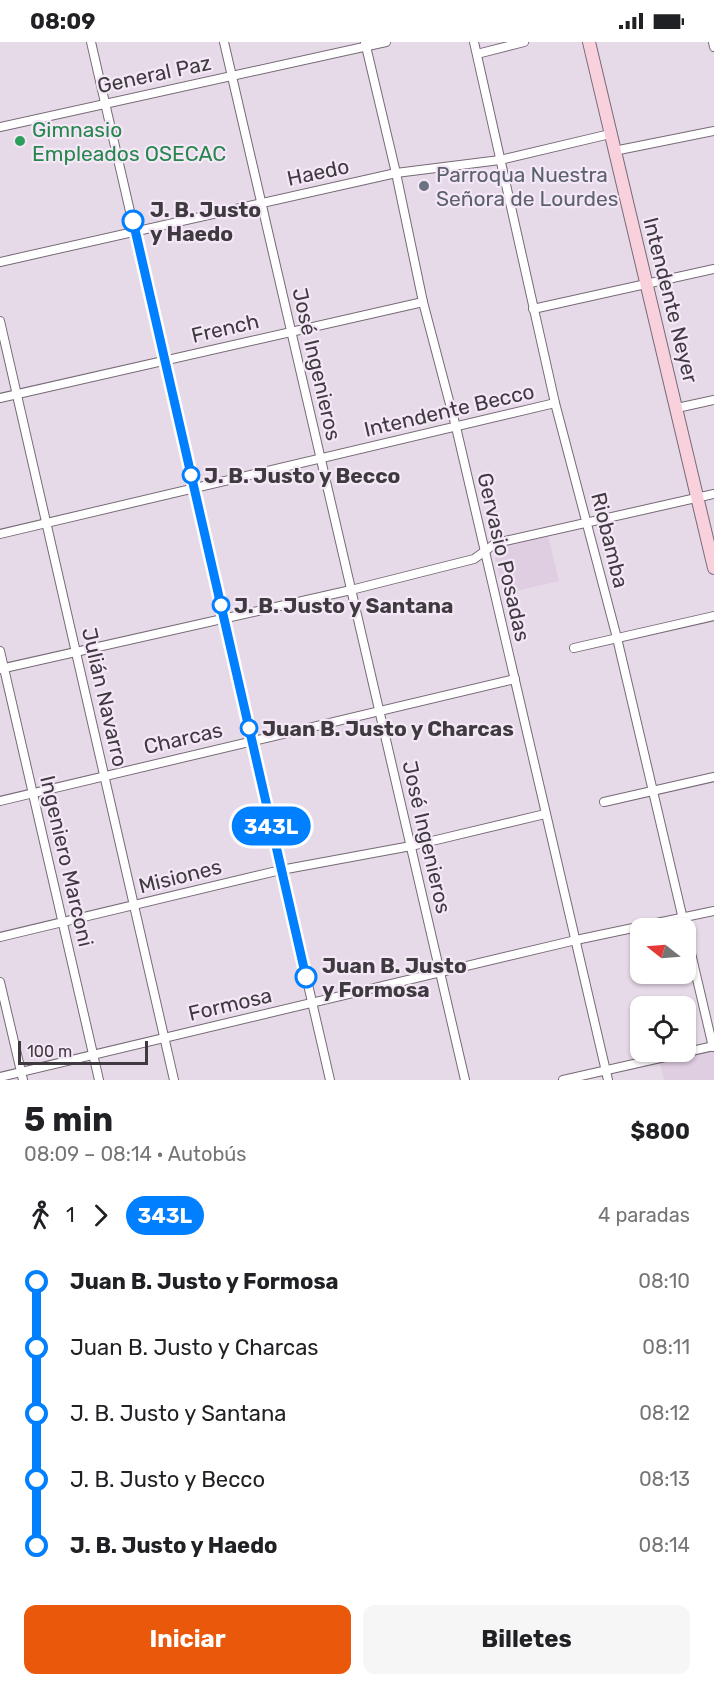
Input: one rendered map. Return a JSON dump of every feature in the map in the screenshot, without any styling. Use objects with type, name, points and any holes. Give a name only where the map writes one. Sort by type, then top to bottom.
[{"type":"street","points":[[91,42],[330,1080]]},
{"type":"street","name":"José Ingenieros","points":[[224,42],[465,1080]]},
{"type":"street","name":"General Paz","points":[[0,127],[365,44],[386,42]]},
{"type":"street","name":"Riobamba","points":[[474,42],[555,403],[588,521],[684,918]]},
{"type":"street","points":[[477,54],[524,42]]},
{"type":"street","name":"Intendente Neyer","points":[[589,42],[645,282],[699,497],[714,568]]},
{"type":"street","points":[[713,42],[714,47]]},
{"type":"street","name":"Gervasio Posadas","points":[[365,44],[396,173],[423,302],[456,427],[608,1080]]},
{"type":"street","points":[[614,151],[714,131]]},
{"type":"street","name":"Haedo","points":[[0,262],[396,173],[500,160],[610,134]]},
{"type":"street","points":[[533,309],[645,282],[714,269]]},
{"type":"street","name":"French","points":[[0,398],[423,302]]},
{"type":"street","name":"Julián Navarro","points":[[0,321],[174,1080]]},
{"type":"street","points":[[677,408],[714,400]]},
{"type":"street","name":"Intendente Becco","points":[[0,534],[555,403]]},
{"type":"street","points":[[2,669],[351,590],[474,559],[483,550],[496,543],[714,494]]},
{"type":"street","points":[[574,648],[714,616]]},
{"type":"street","name":"Ingeniero Marconi","points":[[0,651],[2,669],[99,1080]]},
{"type":"street","name":"Charcas","points":[[0,801],[514,679]]},
{"type":"street","points":[[604,802],[714,777]]},
{"type":"street","name":"Misiones","points":[[0,937],[281,870],[411,846],[545,814]]},
{"type":"street","name":"Formosa","points":[[684,918],[714,911]]},
{"type":"street","name":"Formosa","points":[[0,1077],[22,1076],[93,1053],[630,929]]},
{"type":"street","name":"Riobamba","points":[[696,969],[714,1046]]},
{"type":"street","points":[[0,982],[22,1076]]},
{"type":"street","points":[[563,1080],[714,1046]]},
{"type":"shaded area","points":[[548,535],[559,581],[503,594],[493,548]]},
{"type":"shaded area","points":[[714,1049],[714,1080],[664,1080],[660,1063],[696,1062],[696,1054]]},
{"type":"bus line","name":"343L","points":[[133,221],[306,977]]},
{"type":"place","name":"Gimnasio Empleados OSECAC","points":[[20,141]]},
{"type":"place","name":"Parroqua Nuestra Señora de Lourdes","points":[[424,186]]},
{"type":"place","name":"J. B. Justo y Haedo","points":[[133,221]]},
{"type":"place","name":"J. B. Justo y Becco","points":[[191,475]]},
{"type":"place","name":"J. B. Justo y Santana","points":[[221,605]]},
{"type":"place","name":"Juan B. Justo y Charcas","points":[[249,728]]},
{"type":"place","name":"Juan B. Justo y Formosa","points":[[306,977]]}]
